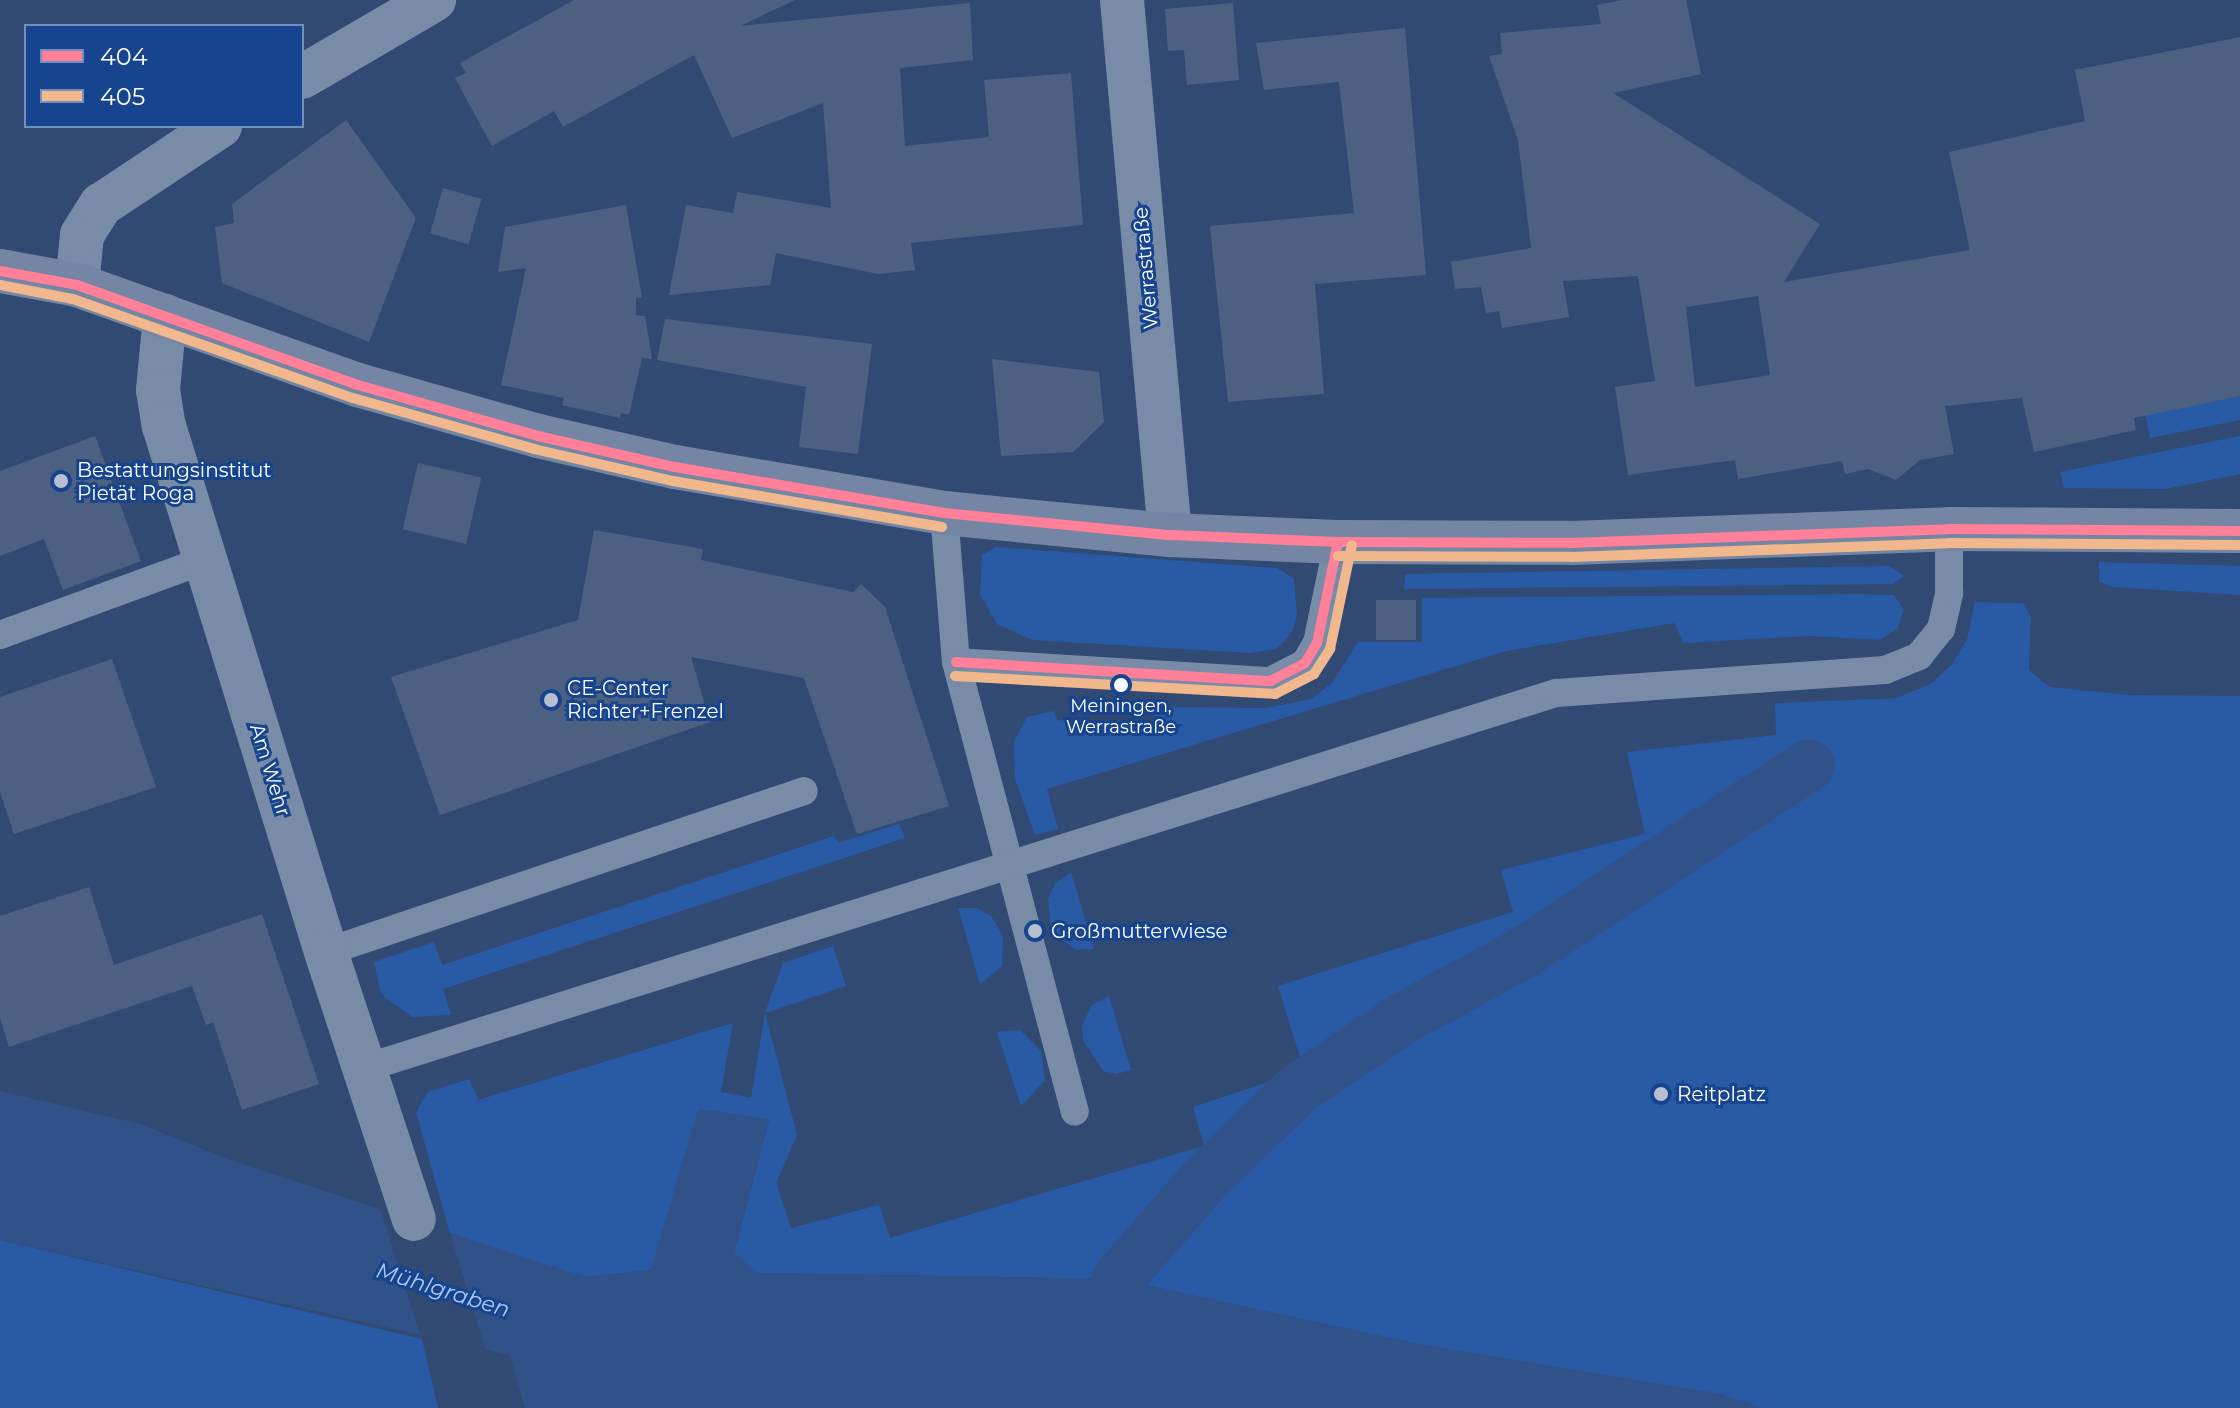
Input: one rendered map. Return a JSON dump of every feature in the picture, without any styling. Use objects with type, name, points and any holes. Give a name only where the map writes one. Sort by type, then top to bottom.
[{"type":"street","points":[[304,76],[434,0]]},
{"type":"street","name":"Werrastraße","points":[[1122,0],[1170,535]]},
{"type":"street","points":[[77,285],[82,235],[101,205],[217,128]]},
{"type":"street","points":[[0,271],[77,285],[358,385],[538,436],[675,467],[944,513],[1170,535],[1338,542],[1571,543],[1949,529],[2240,531]]},
{"type":"street","name":"Am Wehr","points":[[165,316],[158,390],[164,426],[326,952],[414,1219]]},
{"type":"lane","points":[[944,513],[956,662],[1006,865],[1075,1112]]},
{"type":"lane","points":[[365,1068],[1556,693],[1885,670],[1919,656],[1941,629],[1949,593],[1949,529]]},
{"type":"lane","points":[[956,662],[1270,681],[1305,663],[1317,643],[1338,542]]},
{"type":"lane","points":[[0,635],[205,560]]},
{"type":"lane","points":[[326,952],[804,791]]},
{"type":"shaded area","points":[[2113,261],[2175,409],[2240,396],[2240,420],[2150,438]]},
{"type":"shaded area","points":[[2240,436],[2240,474],[2165,489],[2064,488],[2060,472]]},
{"type":"shaded area","points":[[996,547],[1277,568],[1294,579],[1297,616],[1291,634],[1276,649],[1250,653],[1032,640],[997,624],[980,594],[982,555]]},
{"type":"shaded area","points":[[2099,562],[2240,566],[2240,595],[2112,587],[2099,581]]},
{"type":"shaded area","points":[[1889,566],[1904,576],[1893,584],[1404,589],[1405,574]]},
{"type":"shaded area","points":[[1894,595],[1904,610],[1898,627],[1881,640],[1809,636],[1684,643],[1674,623],[1506,651],[1047,789],[1058,829],[1035,835],[1015,779],[1014,742],[1027,717],[1054,711],[1057,720],[1153,726],[1156,707],[1266,708],[1311,699],[1332,683],[1358,642],[1422,642],[1422,598]]},
{"type":"shaded area","points":[[1975,602],[2023,603],[2031,618],[2029,670],[2050,687],[2129,695],[2240,696],[2240,1408],[1763,1408],[1413,1343],[1118,1279],[756,1273],[734,1253],[769,1120],[699,1109],[651,1270],[585,1277],[450,1234],[416,1112],[428,1092],[469,1079],[478,1100],[733,1023],[721,1092],[751,1098],[765,1013],[797,1135],[776,1183],[791,1228],[879,1205],[890,1238],[1204,1146],[1193,1107],[1304,1070],[1278,986],[1513,912],[1501,870],[1645,834],[1627,752],[1776,735],[1775,703],[1897,698],[1932,683],[1951,665],[1967,640]]},
{"type":"shaded area","points":[[899,824],[905,838],[443,989],[451,1015],[412,1017],[381,994],[374,962],[434,942],[442,965],[834,836],[838,843]]},
{"type":"shaded area","points":[[1071,872],[1094,949],[1075,950],[1051,931],[1048,899],[1055,884]]},
{"type":"shaded area","points":[[958,908],[976,908],[991,916],[1003,936],[1002,966],[980,984]]},
{"type":"shaded area","points":[[833,946],[846,986],[765,1013],[783,963]]},
{"type":"shaded area","points":[[1109,996],[1131,1070],[1116,1074],[1103,1071],[1083,1040],[1082,1025],[1092,1005]]},
{"type":"shaded area","points":[[1020,1030],[1041,1051],[1045,1080],[1021,1106],[997,1032]]},
{"type":"shaded area","points":[[0,1240],[422,1339],[438,1408],[0,1408]]},
{"type":"water","name":"Mühlgraben","points":[[0,1091],[140,1124],[233,1161],[585,1277],[651,1270],[698,1109],[769,1119],[734,1252],[756,1273],[1118,1279],[1413,1343],[1717,1393],[1764,1408],[525,1408],[510,1355],[0,1240]]},
{"type":"pier","points":[[380,1208],[449,1230],[487,1354],[421,1338]]},
{"type":"building","points":[[574,0],[795,0],[740,26],[970,3],[973,60],[900,68],[905,146],[989,137],[984,80],[1071,73],[1083,225],[911,243],[915,270],[878,274],[776,253],[770,285],[669,295],[686,205],[733,213],[737,192],[831,208],[823,103],[732,138],[694,55],[563,127],[554,111],[492,146],[455,78],[466,73],[460,63]]},
{"type":"building","points":[[1623,0],[1686,0],[1701,74],[1613,93],[1820,224],[1784,282],[1970,250],[1949,152],[2085,121],[2075,70],[2240,37],[2240,396],[2134,418],[2136,430],[2034,452],[2022,398],[1945,406],[1954,454],[1920,460],[1896,480],[1868,469],[1845,474],[1842,461],[1738,479],[1735,460],[1628,475],[1615,387],[1655,381],[1638,276],[1563,281],[1569,317],[1502,328],[1499,311],[1486,313],[1481,287],[1455,289],[1451,262],[1531,248],[1518,140],[1489,56],[1502,54],[1500,33],[1601,24],[1597,5]],"holes":[[[1758,296],[1770,375],[1695,387],[1686,307]]]},
{"type":"building","points":[[1233,3],[1239,80],[1187,85],[1184,50],[1168,51],[1165,9]]},
{"type":"building","points":[[1405,28],[1426,275],[1315,284],[1324,394],[1228,402],[1210,226],[1354,213],[1339,82],[1264,90],[1256,43]]},
{"type":"building","points":[[346,120],[416,218],[369,342],[222,283],[215,227],[234,223],[232,204]]},
{"type":"building","points":[[443,188],[481,199],[468,244],[430,233]]},
{"type":"building","points":[[626,205],[642,298],[636,298],[636,315],[645,316],[652,359],[642,358],[629,415],[621,413],[620,418],[562,405],[564,398],[501,385],[526,268],[498,272],[505,227]]},
{"type":"building","points":[[665,319],[872,344],[858,454],[799,447],[806,387],[657,360]]},
{"type":"building","points":[[992,359],[1099,372],[1104,422],[1073,452],[1001,456]]},
{"type":"building","points":[[95,436],[141,561],[63,590],[44,539],[0,556],[0,471]]},
{"type":"building","points":[[418,463],[481,478],[466,544],[403,529]]},
{"type":"building","points":[[594,530],[703,549],[701,560],[853,592],[861,584],[885,607],[949,806],[857,834],[804,678],[691,657],[710,722],[440,815],[391,677],[578,620]]},
{"type":"building","points":[[1376,600],[1416,600],[1416,640],[1376,640]]},
{"type":"building","points":[[112,659],[156,787],[14,834],[0,792],[0,697]]},
{"type":"building","points":[[89,887],[114,965],[262,914],[319,1084],[242,1110],[213,1022],[206,1025],[192,986],[9,1047],[0,1018],[0,916]]},
{"type":"waterway","points":[[1118,1279],[1204,1180],[1298,1089],[1404,1018],[1523,953],[1809,765]]},
{"type":"transit line","name":"404","points":[[0,271],[77,285],[358,385],[538,436],[675,467],[944,513],[1170,535],[1338,542],[1571,543],[1949,529],[2240,531]]},
{"type":"transit line","name":"405","points":[[0,285],[73,299],[353,398],[534,449],[673,481],[942,527]]},
{"type":"transit line","name":"404","points":[[956,662],[1270,681],[1305,663],[1317,643],[1338,542]]},
{"type":"transit line","name":"405","points":[[1338,556],[1572,557],[1949,543],[2240,545]]},
{"type":"transit line","name":"405","points":[[955,676],[1275,694],[1314,674],[1330,649],[1352,545]]},
{"type":"place","name":"Bestattungsinstitut Pietät Roga","points":[[61,481]]},
{"type":"place","name":"Meiningen, Werrastraße","points":[[1121,685]]},
{"type":"place","name":"CE-Center Richter+Frenzel","points":[[551,700]]},
{"type":"place","name":"Großmutterwiese","points":[[1035,931]]},
{"type":"place","name":"Reitplatz","points":[[1661,1094]]}]
